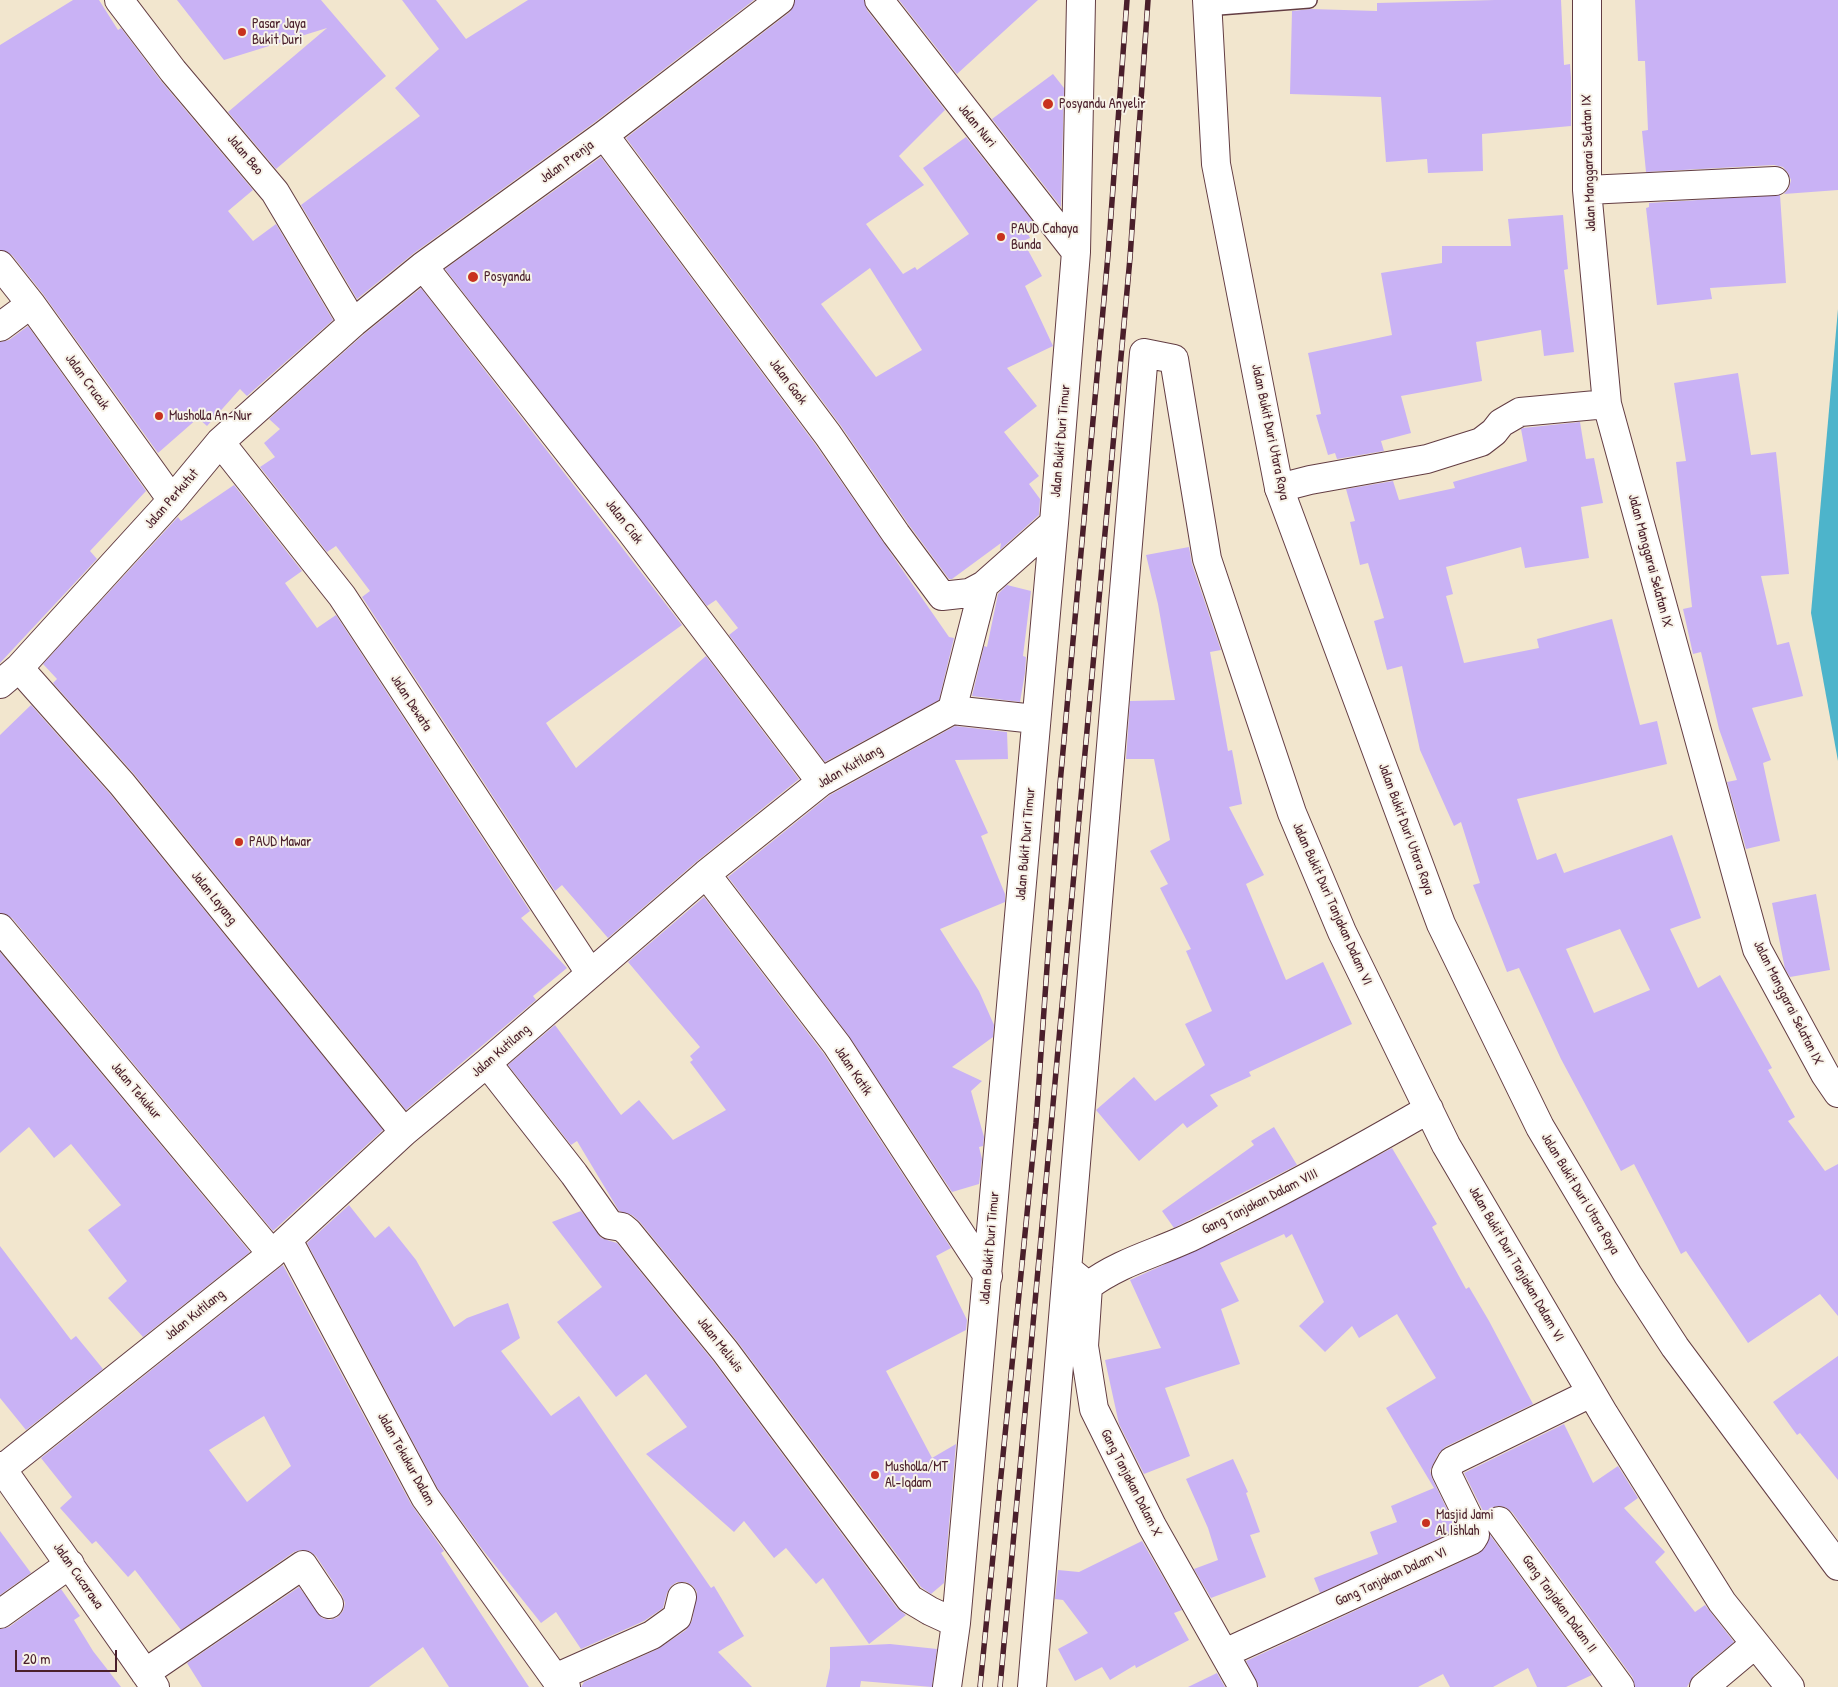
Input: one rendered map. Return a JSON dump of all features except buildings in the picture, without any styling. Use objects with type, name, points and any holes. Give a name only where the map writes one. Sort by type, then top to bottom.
[{"type":"street","name":"Jalan Beo","points":[[119,0],[173,71],[275,192],[352,323]]},
{"type":"street","name":"Jalan Prenja","points":[[352,323],[423,266],[604,135],[780,0]]},
{"type":"street","name":"Jalan Nuri","points":[[878,0],[1076,252]]},
{"type":"street","name":"Jalan Bukit Duri Timur","points":[[947,1687],[956,1623],[988,1276],[1076,252],[1081,0]]},
{"type":"street","name":"Jalan Manggarai Selatan IX","points":[[1587,0],[1587,190],[1607,404],[1757,949],[1825,1074],[1838,1093]]},
{"type":"street","name":"Jalan Bukit Duri Utara Raya","points":[[1207,4],[1216,164],[1279,488],[1441,924],[1540,1127],[1628,1275],[1675,1347],[1838,1566]]},
{"type":"street","name":"Jalan Gaok","points":[[604,135],[828,436],[942,596],[969,593],[984,585],[1054,523]]},
{"type":"street","points":[[1587,190],[1775,181]]},
{"type":"street","name":"Jalan Crucuk","points":[[0,265],[31,304],[172,500]]},
{"type":"street","name":"Jalan Ciak","points":[[423,266],[630,530],[821,782]]},
{"type":"street","points":[[0,328],[31,304]]},
{"type":"street","name":"Jalan Perkutut","points":[[9,676],[172,500],[220,442],[352,323]]},
{"type":"street","name":"Jalan Bukit Duri Tanjakan Dalam VI","points":[[1067,1269],[1144,354],[1174,359],[1207,559],[1292,813],[1342,932],[1446,1145],[1591,1393],[1722,1602],[1754,1645],[1790,1687]]},
{"type":"street","points":[[1279,488],[1310,480],[1427,459],[1481,442],[1494,432],[1501,423],[1520,412],[1607,404]]},
{"type":"street","name":"Jalan Dewata","points":[[220,442],[342,596],[590,972]]},
{"type":"street","points":[[984,585],[952,710],[1035,719]]},
{"type":"street","name":"Jalan Layang","points":[[9,676],[122,784],[404,1132]]},
{"type":"street","name":"Jalan Kutilang","points":[[5,1466],[280,1247],[404,1132],[487,1063],[590,972],[706,874],[821,782],[952,710]]},
{"type":"street","name":"Jalan Katik","points":[[706,874],[837,1045],[988,1276]]},
{"type":"street","name":"Jalan Tekukur","points":[[0,928],[280,1247]]},
{"type":"street","name":"Jalan Meliwis","points":[[487,1063],[574,1174],[610,1225],[622,1227],[628,1232],[725,1351],[910,1599],[956,1623]]},
{"type":"street","name":"Gang Tanjakan Dalam VIII","points":[[1088,1286],[1114,1269],[1189,1238],[1261,1203],[1429,1110]]},
{"type":"street","name":"Jalan Tekukur Dalam","points":[[280,1247],[425,1497],[560,1682]]},
{"type":"street","points":[[1067,1269],[1088,1286]]},
{"type":"street","points":[[1032,1687],[1067,1269]]},
{"type":"street","name":"Gang Tanjakan Dalam X","points":[[1088,1286],[1084,1346],[1094,1409],[1152,1526],[1243,1687]]},
{"type":"street","name":"Gang Tanjakan Dalam VI","points":[[1225,1653],[1472,1540],[1475,1535],[1474,1529],[1446,1472],[1452,1461],[1591,1393]]},
{"type":"street","name":"Jalan Cucarawa","points":[[5,1466],[150,1680]]},
{"type":"street","name":"Gang Tanjakan Dalam II","points":[[1499,1521],[1620,1687]]},
{"type":"street","points":[[0,1614],[70,1564]]},
{"type":"street","points":[[150,1680],[303,1564],[329,1604]]},
{"type":"street","points":[[560,1682],[652,1635],[677,1617],[682,1597]]},
{"type":"street","points":[[1704,1687],[1754,1645]]},
{"type":"lane","points":[[1207,4],[1309,0]]},
{"type":"water","points":[[1838,309],[1838,761],[1811,613]]},
{"type":"railway","points":[[980,1687],[1036,1123],[1060,784],[1108,255],[1127,0]]},
{"type":"railway","points":[[1000,1687],[1130,258],[1148,0]]},
{"type":"place","name":"Pasar Jaya Bukit Duri","points":[[242,32]]},
{"type":"place","name":"Posyandu Anyelir","points":[[1048,104]]},
{"type":"place","name":"PAUD Cahaya Bunda","points":[[1001,237]]},
{"type":"place","name":"Posyandu","points":[[473,277]]},
{"type":"place","name":"Musholla An-Nur","points":[[159,416]]},
{"type":"place","name":"PAUD Mawar","points":[[239,842]]},
{"type":"place","name":"Musholla/MT Al-Iqdam","points":[[875,1475]]},
{"type":"place","name":"Masjid Jami Al Ishlah","points":[[1426,1523]]}]
